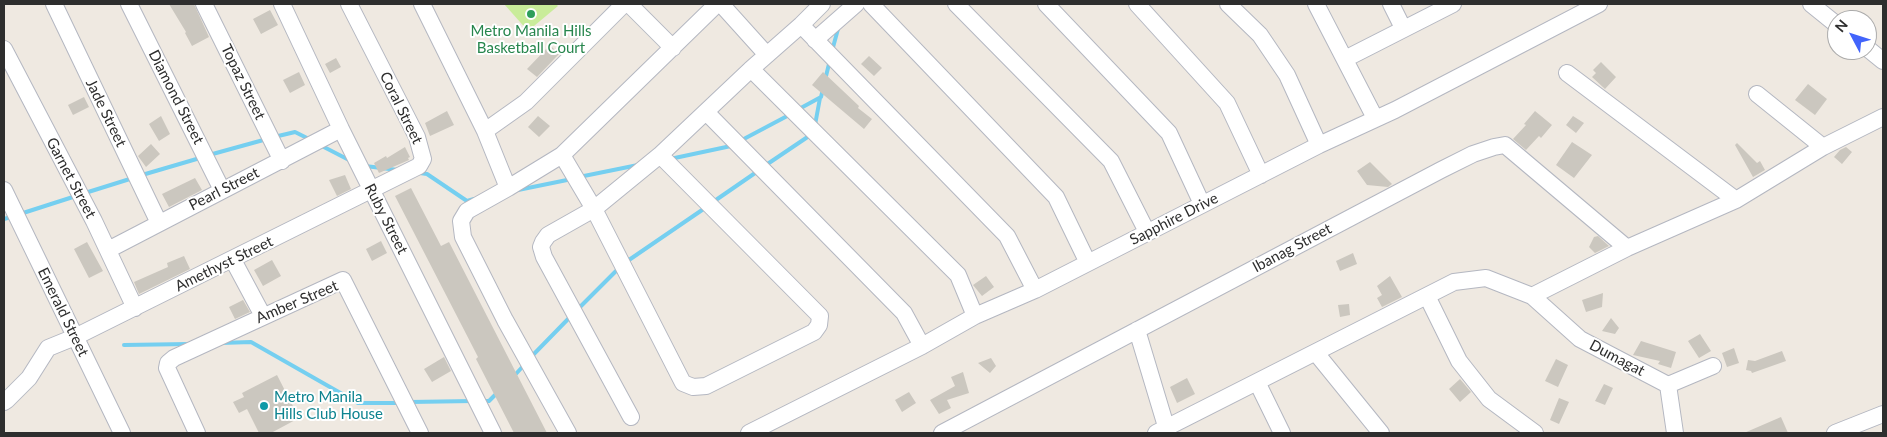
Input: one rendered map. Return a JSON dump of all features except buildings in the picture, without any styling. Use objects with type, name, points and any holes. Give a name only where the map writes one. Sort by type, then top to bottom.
[{"type":"street","name":"Jade Street","points":[[54,4],[159,223]]},
{"type":"street","name":"Diamond Street","points":[[129,4],[222,190]]},
{"type":"street","name":"Topaz Street","points":[[204,4],[282,161]]},
{"type":"street","name":"Ruby Street","points":[[282,4],[341,129],[493,433]]},
{"type":"street","name":"Coral Street","points":[[349,4],[417,137],[423,159],[419,166],[372,191]]},
{"type":"street","points":[[422,4],[485,131],[508,188]]},
{"type":"street","points":[[485,131],[526,102],[624,4]]},
{"type":"street","points":[[629,4],[673,48]]},
{"type":"street","points":[[568,433],[505,320],[463,237],[460,221],[467,211],[562,155],[717,4]]},
{"type":"street","points":[[721,4],[767,55]]},
{"type":"street","points":[[631,417],[544,257],[541,247],[548,235],[594,209],[660,156],[822,4]]},
{"type":"street","points":[[815,40],[856,4]]},
{"type":"street","points":[[872,4],[1056,197],[1088,262]]},
{"type":"street","points":[[956,4],[1111,161],[1147,232]]},
{"type":"street","points":[[1046,4],[1169,133],[1202,204]]},
{"type":"street","points":[[1137,4],[1227,102],[1261,175]]},
{"type":"street","points":[[1228,4],[1260,35],[1287,75],[1319,144]]},
{"type":"street","points":[[1316,4],[1375,118]]},
{"type":"street","points":[[1391,4],[1404,28]]},
{"type":"street","points":[[1345,58],[1453,4]]},
{"type":"street","name":"Sapphire Drive","points":[[749,433],[922,346],[975,316],[1035,290],[1319,144],[1395,110],[1599,4]]},
{"type":"street","points":[[1810,4],[1827,17]]},
{"type":"street","points":[[801,25],[1007,236],[1035,290]]},
{"type":"street","name":"Garnet Street","points":[[4,49],[108,250],[135,308]]},
{"type":"street","points":[[751,69],[958,275],[975,316]]},
{"type":"street","points":[[1567,73],[1736,200]]},
{"type":"street","points":[[1758,94],[1823,147]]},
{"type":"street","points":[[707,112],[904,313],[922,346]]},
{"type":"street","points":[[1137,330],[1163,431],[1454,282],[1486,278],[1532,296],[1627,248],[1736,200],[1823,147],[1883,116]]},
{"type":"street","name":"Pearl Street","points":[[108,250],[341,129]]},
{"type":"street","name":"Ibanag Street","points":[[942,433],[1441,170],[1473,154],[1494,147],[1504,145],[1627,248]]},
{"type":"street","points":[[562,155],[594,209],[683,383],[693,387],[706,386],[814,332],[819,325],[820,316],[660,156]]},
{"type":"street","name":"Emerald Street","points":[[4,190],[122,433]]},
{"type":"street","name":"Amethyst Street","points":[[4,402],[29,378],[48,348],[135,308],[372,191]]},
{"type":"street","points":[[233,260],[264,316]]},
{"type":"street","name":"Amber Street","points":[[198,433],[167,368],[168,363],[174,358],[343,280],[420,433]]},
{"type":"street","points":[[1428,296],[1459,361],[1489,399],[1535,433]]},
{"type":"street","name":"Dumagat","points":[[1532,296],[1580,339],[1668,385]]},
{"type":"street","points":[[1316,353],[1381,433]]},
{"type":"street","points":[[1675,433],[1668,385],[1713,366]]},
{"type":"street","points":[[1257,382],[1282,433]]},
{"type":"street","points":[[1835,433],[1883,414]]},
{"type":"green space","name":"Metro Manila Hills Basketball Court","points":[[504,4],[556,4],[558,6],[528,31]]},
{"type":"waterway","points":[[832,51],[838,29]]},
{"type":"waterway","points":[[825,80],[830,60]]},
{"type":"waterway","points":[[799,109],[821,97],[823,89]]},
{"type":"waterway","points":[[815,125],[820,98]]},
{"type":"waterway","points":[[740,141],[791,114]]},
{"type":"waterway","points":[[274,137],[295,132],[309,139]]},
{"type":"waterway","points":[[766,165],[812,134]]},
{"type":"waterway","points":[[209,155],[267,139]]},
{"type":"waterway","points":[[320,145],[351,161]]},
{"type":"waterway","points":[[670,159],[731,146]]},
{"type":"waterway","points":[[142,175],[200,158]]},
{"type":"waterway","points":[[579,177],[638,165]]},
{"type":"waterway","points":[[365,166],[398,170]]},
{"type":"waterway","points":[[713,202],[758,171]]},
{"type":"waterway","points":[[420,173],[427,174],[467,201],[474,199]]},
{"type":"waterway","points":[[85,193],[133,178]]},
{"type":"waterway","points":[[518,190],[572,179]]},
{"type":"waterway","points":[[20,214],[76,196]]},
{"type":"waterway","points":[[626,262],[705,208]]},
{"type":"waterway","points":[[4,219],[11,217]]},
{"type":"waterway","points":[[578,309],[619,268]]},
{"type":"waterway","points":[[531,357],[571,316]]},
{"type":"waterway","points":[[221,343],[251,342],[358,403],[400,403]]},
{"type":"waterway","points":[[124,345],[189,344]]},
{"type":"waterway","points":[[514,376],[525,364]]},
{"type":"waterway","points":[[482,401],[489,401],[497,393]]},
{"type":"waterway","points":[[410,402],[473,401]]},
{"type":"place","name":"Metro Manila Hills Basketball Court","points":[[531,14]]},
{"type":"place","name":"Metro Manila Hills Club House","points":[[264,406]]}]
